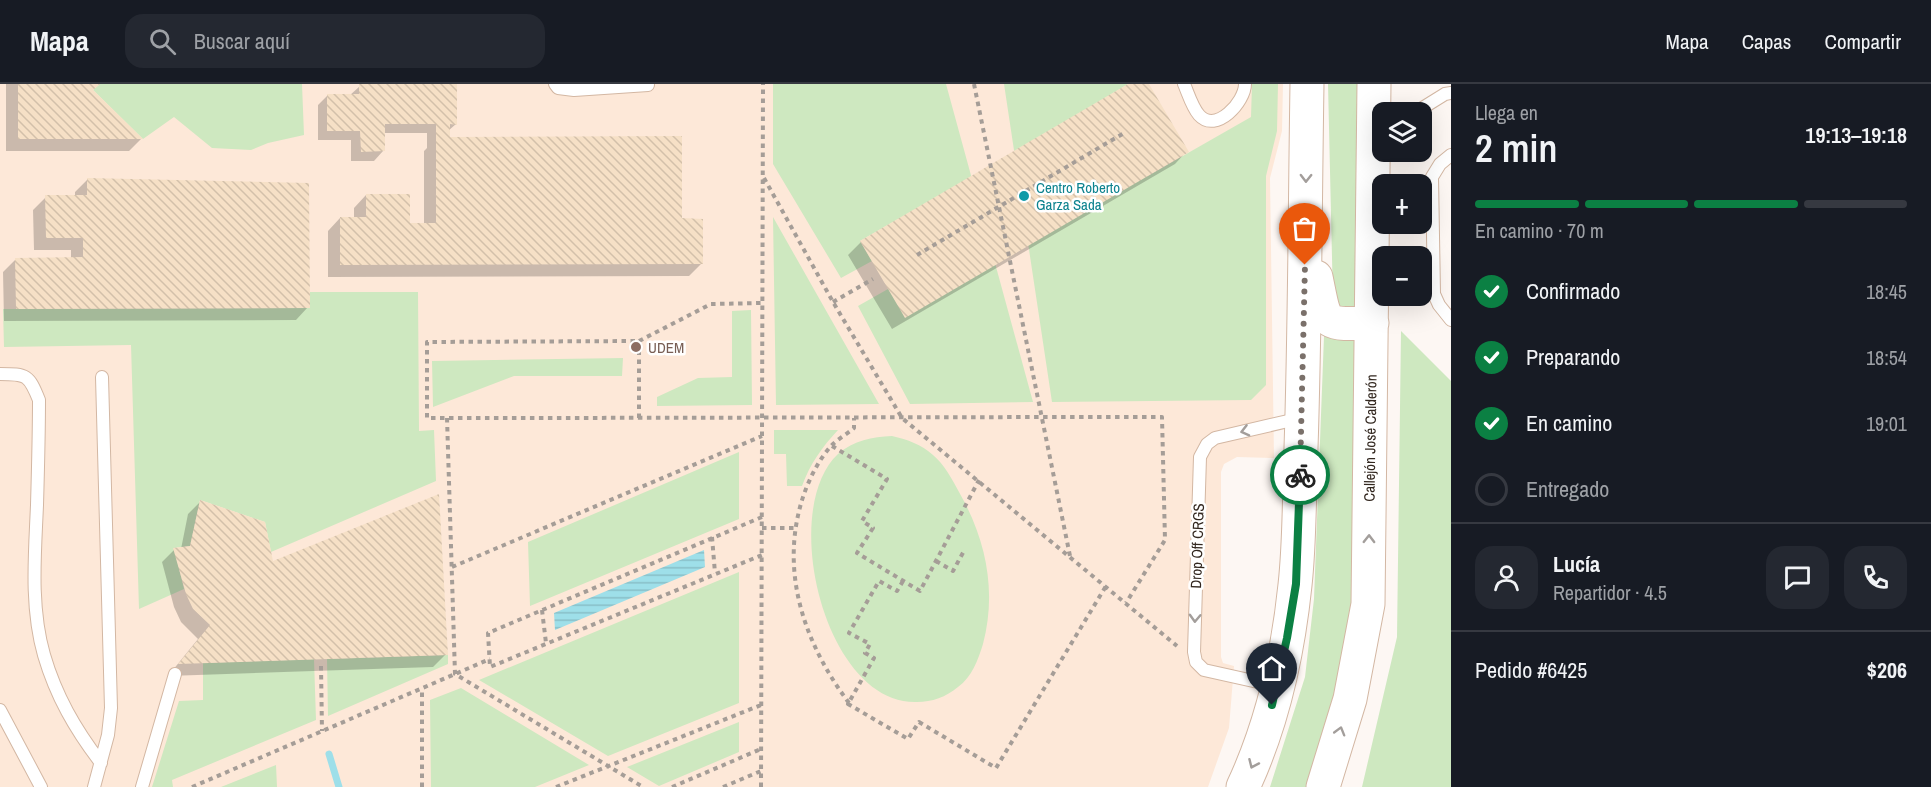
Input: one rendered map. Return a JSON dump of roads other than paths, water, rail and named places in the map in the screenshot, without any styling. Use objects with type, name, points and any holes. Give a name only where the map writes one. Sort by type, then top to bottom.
[{"type":"main road","points":[[1243,787],[1258,753],[1277,686],[1296,584],[1302,417],[1307,84]]},
{"type":"main road","name":"Callejón José Calderón","points":[[1374,84],[1374,174]]},
{"type":"main road","points":[[1305,225],[1323,314],[1336,324],[1372,323]]},
{"type":"main road","name":"Callejón José Calderón","points":[[1323,787],[1350,699],[1368,604],[1373,234]]},
{"type":"lane","points":[[555,84],[558,88],[574,90],[648,85]]},
{"type":"lane","points":[[1184,84],[1199,116],[1207,120],[1218,119],[1238,105],[1245,90],[1245,84]]},
{"type":"lane","points":[[1432,102],[1451,93]]},
{"type":"lane","points":[[1451,155],[1440,164],[1432,177],[1432,207],[1434,294],[1439,305],[1451,320]]},
{"type":"lane","points":[[0,374],[21,374],[31,380],[39,400],[34,564],[36,607],[44,653],[64,705],[78,733],[101,763]]},
{"type":"lane","points":[[94,787],[108,735],[111,708],[102,376]]},
{"type":"lane","name":"Drop Off CRGS","points":[[1277,686],[1204,670],[1197,662],[1194,652],[1200,457],[1207,444],[1215,438],[1302,417]]},
{"type":"lane","points":[[142,787],[175,674]]},
{"type":"lane","points":[[0,710],[41,787]]},
{"type":"water","points":[[704,550],[705,567],[555,630],[554,613]]},
{"type":"waterway","points":[[329,754],[339,787]]},
{"type":"place","name":"Centro Roberto Garza Sada","points":[[1024,196]]},
{"type":"place","name":"UDEM","points":[[636,347]]}]
